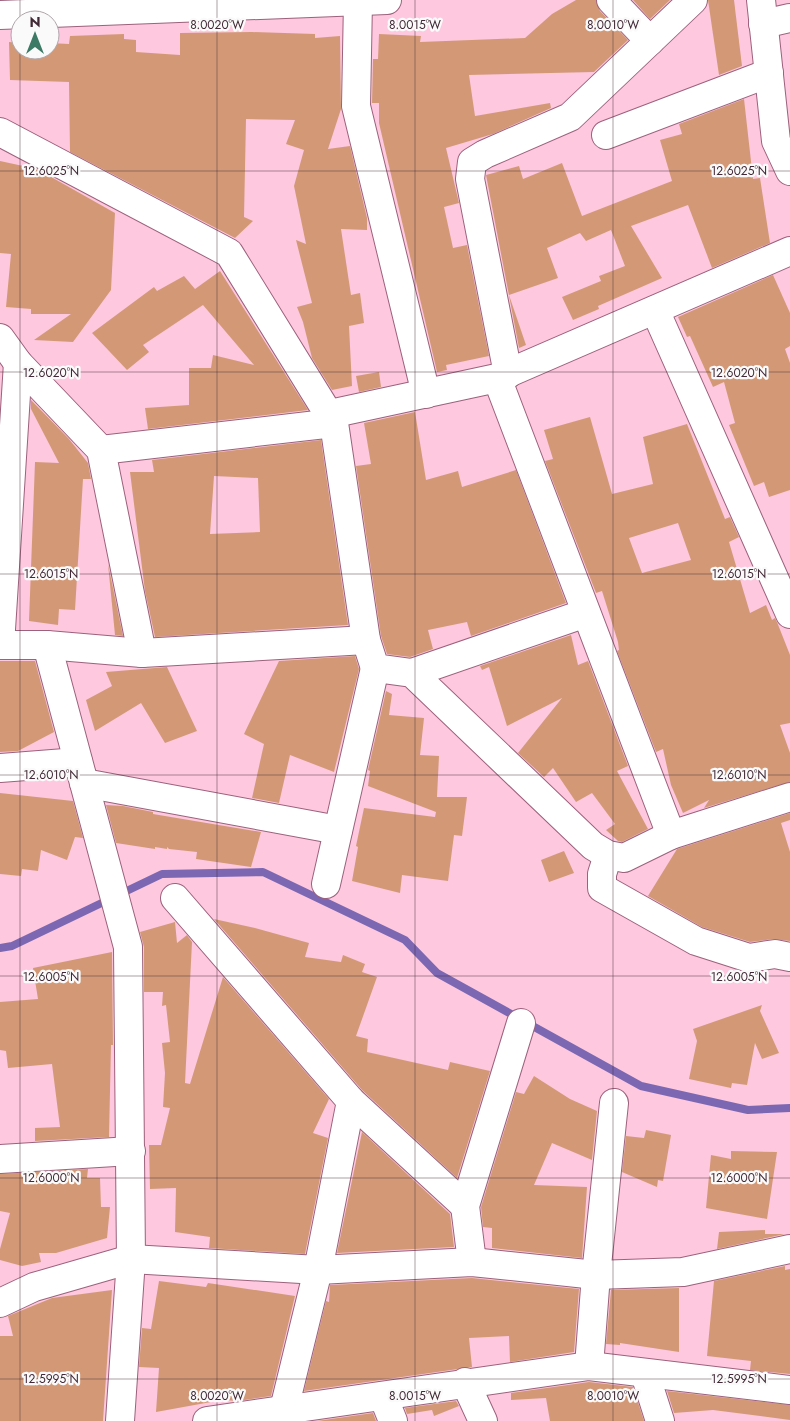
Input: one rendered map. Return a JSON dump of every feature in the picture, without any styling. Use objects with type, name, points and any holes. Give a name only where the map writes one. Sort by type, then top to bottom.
[{"type":"street","points":[[0,15],[186,4],[387,0]]},
{"type":"street","points":[[611,0],[650,41]]},
{"type":"street","points":[[671,835],[586,613],[503,376],[470,179],[472,162],[485,154],[570,117],[693,0]]},
{"type":"street","points":[[358,1],[356,106],[426,394]]},
{"type":"street","points":[[790,18],[762,12],[769,73],[790,171]]},
{"type":"street","points":[[606,135],[769,73]]},
{"type":"street","points":[[0,132],[229,253],[332,419],[366,640],[375,668],[326,884]]},
{"type":"street","points":[[101,450],[332,419],[503,376],[790,251]]},
{"type":"street","points":[[655,310],[790,614]]},
{"type":"street","points":[[0,338],[18,363],[101,450],[142,653]]},
{"type":"street","points":[[18,363],[5,478],[0,645],[47,645],[142,653],[366,640]]},
{"type":"street","points":[[375,668],[412,674],[586,613]]},
{"type":"street","points":[[47,645],[128,947],[131,1259],[120,1421]]},
{"type":"street","points":[[412,674],[592,846],[608,855],[624,858],[671,835],[790,797]]},
{"type":"street","points":[[0,768],[81,773],[338,830]]},
{"type":"street","points":[[608,855],[602,874],[602,888],[696,941],[749,958],[775,954],[790,957]]},
{"type":"street","points":[[174,898],[351,1101],[465,1206]]},
{"type":"street","points":[[472,1262],[465,1206],[521,1023]]},
{"type":"street","points":[[284,1409],[318,1270],[351,1101]]},
{"type":"street","points":[[589,1366],[596,1274],[614,1103]]},
{"type":"street","points":[[0,1159],[131,1150]]},
{"type":"street","points":[[0,1303],[34,1287],[131,1259],[318,1270],[472,1262],[596,1274],[683,1272],[790,1249]]},
{"type":"street","points":[[216,1420],[465,1382],[589,1366],[790,1390]]},
{"type":"street","points":[[645,1374],[660,1421]]},
{"type":"street","points":[[465,1382],[483,1421]]},
{"type":"street","points":[[382,1396],[392,1421]]},
{"type":"building","points":[[576,0],[596,0],[600,11],[628,40],[594,72],[469,75],[475,116],[550,103],[551,108],[493,134],[446,148],[459,203],[444,207],[453,248],[467,245],[489,356],[446,365],[447,370],[437,372],[379,123],[379,103],[372,103],[373,59],[378,59],[379,34],[421,36],[420,42],[525,38],[552,14]]},
{"type":"building","points":[[633,0],[670,0],[650,19]]},
{"type":"building","points":[[708,0],[734,0],[742,66],[719,75]]},
{"type":"building","points":[[252,32],[315,34],[315,38],[340,36],[341,109],[328,149],[350,146],[367,218],[367,230],[341,229],[351,295],[360,293],[364,323],[349,326],[352,386],[332,390],[312,358],[303,322],[297,307],[312,303],[296,240],[306,244],[294,186],[304,150],[286,144],[295,120],[246,119],[244,217],[253,221],[235,238],[70,152],[69,82],[10,80],[9,42],[10,60],[60,60],[60,44],[69,44],[70,36],[124,34],[124,39],[136,40],[136,52],[180,55],[180,33]]},
{"type":"building","points":[[744,99],[753,179],[760,178],[770,243],[712,268],[688,205],[631,226],[662,278],[598,306],[599,309],[573,320],[562,297],[601,281],[599,276],[625,266],[611,230],[586,241],[580,233],[547,248],[558,278],[509,295],[526,345],[519,348],[486,175],[519,166],[523,179],[562,163],[582,216],[672,181],[660,140],[682,134],[679,124]]},
{"type":"building","points":[[0,161],[37,169],[115,213],[111,290],[73,342],[34,340],[71,314],[31,314],[31,309],[6,307],[11,254],[0,253]]},
{"type":"building","points":[[220,271],[308,410],[148,429],[145,408],[189,405],[189,368],[211,368],[213,355],[254,365],[203,305],[143,345],[149,352],[127,370],[92,333],[154,287],[157,291],[184,276],[195,289]]},
{"type":"building","points":[[773,275],[790,313],[790,346],[785,349],[790,363],[790,490],[769,497],[764,482],[754,486],[729,425],[735,423],[724,382],[713,387],[690,336],[687,337],[678,317]]},
{"type":"building","points":[[379,372],[381,387],[359,392],[356,376]]},
{"type":"building","points":[[31,400],[69,439],[88,463],[91,479],[83,479],[75,610],[59,609],[58,625],[29,621],[35,462],[59,463],[31,409]]},
{"type":"building","points":[[415,412],[426,480],[458,471],[462,487],[516,470],[566,603],[471,636],[467,622],[428,630],[433,649],[410,657],[387,654],[381,636],[356,466],[371,464],[364,423]]},
{"type":"building","points":[[590,417],[612,494],[653,484],[643,437],[687,424],[725,519],[730,517],[739,537],[729,542],[750,613],[766,605],[772,620],[775,618],[777,622],[790,655],[790,723],[780,725],[790,753],[790,782],[704,808],[709,800],[683,813],[671,785],[663,749],[656,752],[617,651],[619,650],[618,642],[602,591],[596,593],[545,461],[553,459],[544,430]],"holes":[[[678,523],[691,560],[642,573],[629,538]]]},
{"type":"building","points":[[321,440],[348,625],[155,637],[145,591],[130,472],[154,472],[152,460]],"holes":[[[214,476],[258,478],[260,532],[210,534]]]},
{"type":"building","points":[[108,564],[123,636],[115,635]]},
{"type":"building","points":[[571,635],[578,665],[588,661],[628,766],[617,771],[648,829],[622,842],[618,841],[606,830],[615,824],[592,793],[576,802],[553,768],[544,777],[518,753],[562,698],[507,726],[489,667],[482,670],[480,666]]},
{"type":"building","points":[[355,656],[359,669],[334,772],[290,755],[279,803],[252,798],[264,744],[244,734],[279,661]]},
{"type":"building","points":[[0,661],[35,661],[54,732],[18,751],[0,752]]},
{"type":"building","points":[[167,667],[197,731],[165,743],[141,703],[95,731],[86,700],[112,686],[106,672]]},
{"type":"building","points":[[386,691],[392,694],[389,715],[424,718],[420,755],[439,756],[437,797],[467,797],[462,836],[454,835],[448,881],[402,875],[400,893],[352,881],[358,847],[356,846],[364,808],[435,817],[436,812],[368,786],[370,771],[368,770]]},
{"type":"building","points":[[0,793],[73,801],[83,838],[75,837],[67,860],[41,850],[38,871],[22,869],[21,876],[0,874]]},
{"type":"building","points":[[106,805],[123,806],[153,812],[153,814],[261,832],[251,867],[196,859],[197,852],[169,849],[167,847],[167,849],[155,847],[155,849],[116,843]]},
{"type":"building","points":[[790,813],[790,820],[781,823],[790,852],[790,941],[773,939],[750,942],[702,927],[648,896],[677,849]]},
{"type":"building","points":[[564,851],[574,873],[549,882],[541,860]]},
{"type":"building","points":[[214,919],[309,943],[305,957],[341,962],[343,955],[365,964],[362,972],[377,977],[356,1036],[368,1039],[367,1052],[448,1070],[450,1062],[490,1071],[457,1178],[362,1090]]},
{"type":"building","points":[[175,922],[177,943],[187,935],[192,942],[185,1083],[190,1084],[223,977],[329,1099],[313,1133],[328,1138],[305,1254],[209,1248],[210,1237],[175,1232],[176,1188],[150,1189],[149,1145],[161,1145],[170,1108],[163,1107],[165,1073],[162,1043],[170,1042],[166,1005],[162,1006],[163,992],[144,992],[144,947],[140,932]]},
{"type":"building","points":[[112,952],[113,1045],[111,1045],[109,1137],[35,1141],[35,1128],[60,1127],[52,1064],[8,1068],[6,1051],[0,1050],[0,1002],[38,999],[33,968]]},
{"type":"building","points":[[762,1005],[760,1011],[779,1053],[762,1059],[755,1043],[747,1085],[732,1083],[731,1088],[689,1079],[697,1041],[693,1029]]},
{"type":"building","points":[[534,1076],[570,1099],[597,1111],[592,1160],[552,1143],[534,1185],[587,1187],[582,1258],[492,1248],[492,1228],[483,1227],[481,1207],[516,1092],[524,1094]]},
{"type":"building","points":[[646,1130],[671,1135],[663,1181],[658,1180],[657,1187],[622,1172],[626,1136],[644,1138]]},
{"type":"building","points":[[362,1132],[450,1214],[454,1247],[337,1253]]},
{"type":"building","points":[[731,1151],[777,1152],[767,1219],[706,1208],[711,1155],[731,1159]]},
{"type":"building","points":[[88,1169],[87,1178],[100,1178],[101,1207],[110,1207],[107,1238],[56,1253],[39,1253],[41,1262],[22,1266],[0,1260],[0,1249],[10,1213],[0,1211],[0,1174]]},
{"type":"building","points":[[765,1230],[765,1234],[785,1234],[717,1249],[719,1232]]},
{"type":"building","points":[[785,1266],[785,1270],[790,1269],[790,1374],[750,1370],[751,1361],[707,1356],[714,1281]]},
{"type":"building","points":[[472,1278],[579,1289],[574,1352],[510,1362],[509,1336],[469,1338],[472,1367],[304,1391],[326,1301],[329,1302],[330,1285]]},
{"type":"building","points":[[159,1281],[206,1287],[208,1283],[295,1296],[271,1396],[238,1401],[222,1400],[156,1412],[159,1368],[139,1367],[142,1328],[151,1329]]},
{"type":"building","points":[[679,1288],[679,1352],[620,1343],[620,1345],[606,1344],[611,1290]]},
{"type":"building","points":[[112,1290],[103,1421],[0,1421],[0,1336],[13,1336],[8,1316],[52,1298]]},
{"type":"building","points":[[589,1382],[633,1387],[644,1421],[550,1421],[546,1398],[511,1400],[511,1393]]},
{"type":"building","points":[[667,1391],[790,1405],[790,1420],[713,1410],[674,1413]]},
{"type":"building","points":[[456,1401],[459,1406],[434,1416],[432,1410],[407,1414],[405,1408]]},
{"type":"building","points":[[373,1413],[376,1421],[317,1421]]},
{"type":"waterway","points":[[0,948],[12,946],[162,874],[263,872],[405,940],[437,973],[641,1086],[748,1110],[790,1108]]}]
